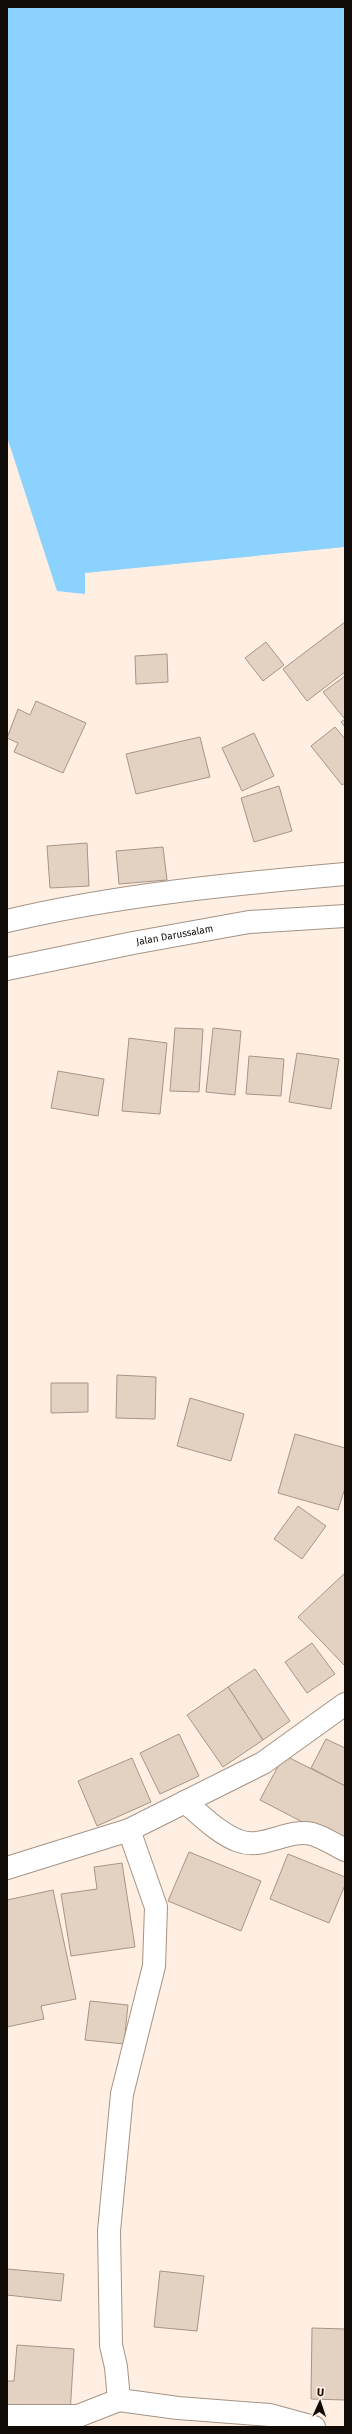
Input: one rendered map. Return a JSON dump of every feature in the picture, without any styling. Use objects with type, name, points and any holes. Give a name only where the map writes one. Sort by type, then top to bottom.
[{"type":"street","points":[[7,921],[55,910],[141,897],[276,880],[345,874]]},
{"type":"street","name":"Jalan Darussalam","points":[[7,970],[133,943],[249,922],[345,916]]},
{"type":"street","points":[[7,1868],[128,1830],[263,1763],[345,1704]]},
{"type":"street","points":[[185,1802],[227,1835],[241,1842],[258,1842],[292,1834],[312,1834],[345,1850]]},
{"type":"street","points":[[119,2400],[116,2367],[111,2345],[109,2231],[122,2094],[154,1966],[156,1907],[128,1830]]},
{"type":"street","points":[[7,2424],[7,2416],[78,2416],[119,2400],[178,2408],[270,2415],[314,2427]]},
{"type":"water","points":[[7,7],[345,7],[345,547],[85,573],[85,594],[57,591],[7,437]]},
{"type":"building","points":[[345,622],[345,672],[307,701],[283,669]]},
{"type":"building","points":[[266,642],[284,665],[263,681],[245,658]]},
{"type":"building","points":[[167,654],[168,682],[136,684],[135,656]]},
{"type":"building","points":[[345,676],[345,716],[344,718],[323,692]]},
{"type":"building","points":[[36,701],[86,723],[63,773],[14,752],[18,743],[7,738],[18,709],[30,715]]},
{"type":"building","points":[[345,719],[345,727],[341,722]]},
{"type":"building","points":[[335,727],[345,739],[345,783],[342,785],[311,746]]},
{"type":"building","points":[[254,733],[274,776],[242,791],[222,748]]},
{"type":"building","points":[[200,737],[210,777],[136,794],[126,754]]},
{"type":"building","points":[[279,786],[292,831],[254,842],[241,798]]},
{"type":"building","points":[[87,843],[89,886],[50,888],[47,846]]},
{"type":"building","points":[[163,847],[167,880],[119,884],[116,851]]},
{"type":"building","points":[[175,1028],[203,1029],[199,1092],[170,1091]]},
{"type":"building","points":[[213,1028],[241,1031],[235,1095],[206,1092]]},
{"type":"building","points":[[129,1038],[167,1043],[160,1114],[122,1111]]},
{"type":"building","points":[[297,1053],[339,1059],[331,1109],[289,1102]]},
{"type":"building","points":[[249,1056],[284,1059],[281,1096],[246,1094]]},
{"type":"building","points":[[58,1071],[104,1079],[98,1116],[51,1108]]},
{"type":"building","points":[[117,1375],[156,1377],[155,1419],[116,1418]]},
{"type":"building","points":[[51,1383],[88,1383],[88,1412],[51,1413]]},
{"type":"building","points":[[190,1398],[244,1414],[231,1461],[177,1446]]},
{"type":"building","points":[[295,1434],[345,1448],[345,1488],[338,1510],[278,1493]]},
{"type":"building","points":[[298,1506],[326,1526],[302,1559],[274,1539]]},
{"type":"building","points":[[345,1573],[345,1666],[298,1617]]},
{"type":"building","points":[[312,1643],[335,1674],[307,1693],[285,1662]]},
{"type":"building","points":[[255,1669],[290,1721],[263,1740],[228,1687]]},
{"type":"building","points":[[228,1687],[263,1740],[223,1767],[187,1715]]},
{"type":"building","points":[[179,1734],[199,1776],[160,1794],[140,1753]]},
{"type":"building","points":[[326,1739],[345,1748],[345,1786],[311,1768]]},
{"type":"building","points":[[284,1755],[345,1786],[345,1844],[260,1800]]},
{"type":"building","points":[[132,1758],[151,1802],[97,1826],[78,1781]]},
{"type":"building","points":[[189,1852],[261,1881],[241,1931],[168,1901]]},
{"type":"building","points":[[288,1854],[345,1877],[345,1885],[329,1923],[270,1899]]},
{"type":"building","points":[[122,1863],[135,1947],[71,1956],[61,1894],[97,1889],[94,1867]]},
{"type":"building","points":[[53,1890],[76,1999],[41,2006],[44,2019],[7,2027],[7,1900]]},
{"type":"building","points":[[90,2001],[128,2005],[124,2044],[85,2040]]},
{"type":"building","points":[[7,2269],[64,2274],[61,2301],[7,2295]]},
{"type":"building","points":[[160,2271],[204,2276],[197,2331],[154,2327]]},
{"type":"building","points":[[312,2328],[345,2329],[345,2400],[311,2399]]},
{"type":"building","points":[[17,2345],[74,2349],[70,2414],[7,2409],[7,2381],[14,2381]]}]
